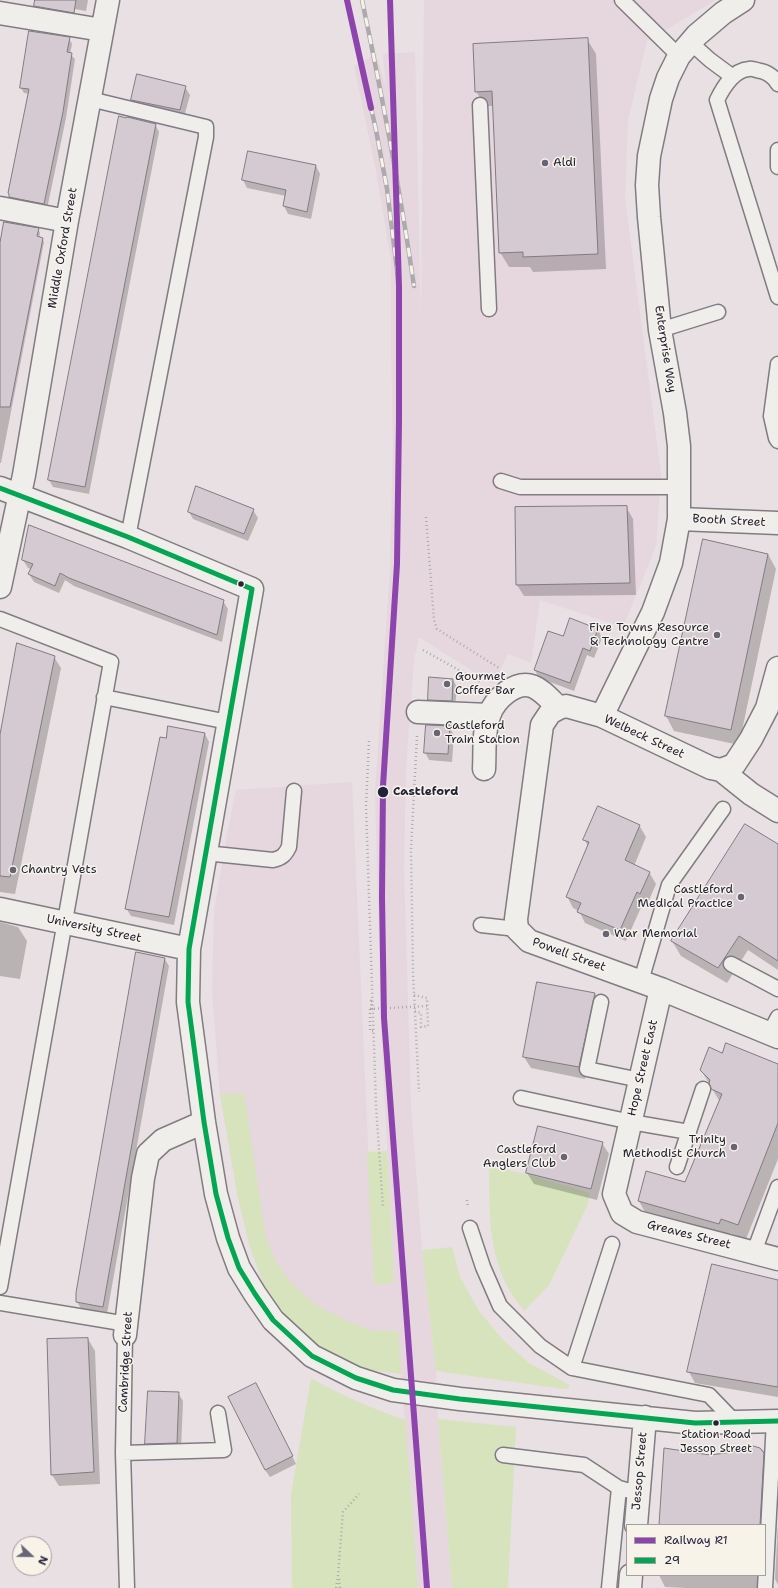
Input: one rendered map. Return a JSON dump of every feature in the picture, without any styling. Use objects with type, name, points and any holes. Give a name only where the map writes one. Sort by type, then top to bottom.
[{"type":"street","name":"Middle Oxford Street","points":[[0,585],[10,492],[67,221],[108,0]]},
{"type":"street","name":"Enterprise Way","points":[[602,716],[653,612],[671,563],[679,519],[679,446],[675,414],[660,330],[649,217],[647,185],[649,156],[661,99],[668,78],[685,49],[697,35],[723,13],[743,0]]},
{"type":"street","points":[[0,13],[102,30]]},
{"type":"street","points":[[0,208],[67,221]]},
{"type":"street","points":[[10,492],[128,537],[252,589],[189,948],[188,1002],[204,1122],[216,1194],[228,1238],[239,1268],[273,1320],[312,1356],[356,1378],[393,1390],[460,1399],[695,1423],[776,1421]]},
{"type":"street","name":"Booth Street","points":[[679,519],[778,523]]},
{"type":"street","points":[[721,770],[734,765],[751,739],[767,708],[778,668]]},
{"type":"street","points":[[484,769],[489,716],[499,698],[510,690],[526,684],[537,688],[562,707],[550,713],[542,725],[516,919],[517,929]]},
{"type":"street","name":"Welbeck Street","points":[[562,707],[602,716],[711,768],[721,770],[751,794],[778,811]]},
{"type":"street","points":[[418,712],[489,716]]},
{"type":"street","name":"University Street","points":[[0,908],[189,948]]},
{"type":"street","name":"Powell Street","points":[[517,929],[529,941],[775,1029]]},
{"type":"street","name":"Hope Street East","points":[[614,1194],[640,1080],[651,985]]},
{"type":"street","name":"Cambridge Street","points":[[126,1330],[143,1178],[148,1154],[163,1140],[204,1122]]},
{"type":"street","name":"Greaves Street","points":[[614,1194],[622,1213],[637,1222],[778,1259]]},
{"type":"street","name":"Jessop Street","points":[[636,1524],[628,1490],[644,1417]]},
{"type":"street","points":[[630,1588],[631,1576]]},
{"type":"lane","points":[[622,0],[685,49],[710,60],[733,76]]},
{"type":"lane","points":[[778,84],[775,78],[765,72],[749,69],[739,72],[733,76],[722,88],[717,100],[778,297]]},
{"type":"lane","points":[[90,99],[206,127],[206,137],[128,537]]},
{"type":"lane","points":[[480,105],[489,309]]},
{"type":"lane","points":[[778,150],[778,167]]},
{"type":"lane","points":[[660,330],[718,312]]},
{"type":"lane","points":[[778,364],[771,416],[778,440]]},
{"type":"lane","points":[[501,481],[520,486],[679,487]]},
{"type":"lane","points":[[0,619],[111,662],[0,1287]]},
{"type":"lane","points":[[104,697],[228,722]]},
{"type":"lane","points":[[205,853],[273,860],[281,858],[286,854],[289,847],[294,792]]},
{"type":"lane","points":[[651,985],[669,885],[724,809]]},
{"type":"lane","points":[[481,925],[517,929]]},
{"type":"lane","points":[[731,964],[778,989]]},
{"type":"lane","points":[[601,1002],[587,1069],[640,1080]]},
{"type":"lane","points":[[677,1168],[703,1089]]},
{"type":"lane","points":[[521,1098],[631,1122],[689,1132]]},
{"type":"lane","points":[[754,1252],[778,1187]]},
{"type":"lane","points":[[470,1228],[483,1267],[500,1306],[540,1346],[572,1368],[709,1394],[735,1422]]},
{"type":"lane","points":[[572,1368],[612,1244]]},
{"type":"lane","points":[[0,1303],[126,1330]]},
{"type":"lane","name":"Cambridge Street","points":[[126,1330],[123,1453],[127,1588]]},
{"type":"lane","points":[[123,1453],[224,1450],[218,1413]]},
{"type":"lane","points":[[766,1573],[776,1421]]},
{"type":"lane","points":[[504,1455],[584,1465],[628,1490],[609,1588]]},
{"type":"lane","points":[[765,1588],[766,1576]]},
{"type":"path","points":[[426,517],[434,620],[437,629],[498,667],[510,690]]},
{"type":"path","points":[[423,650],[510,690]]},
{"type":"path","points":[[418,712],[411,849],[414,1010],[419,1092]]},
{"type":"path","points":[[370,741],[366,806],[376,1106],[382,1207]]},
{"type":"path","points":[[414,995],[427,998],[428,1026],[421,1027],[421,1013],[414,1010]]},
{"type":"path","points":[[372,1001],[370,1031],[374,1031]]},
{"type":"path","points":[[371,1009],[427,1006]]},
{"type":"path","points":[[336,1588],[343,1512],[359,1494]]},
{"type":"path","points":[[338,1576],[340,1588]]},
{"type":"shaded area","points":[[424,0],[716,0],[647,41],[628,120],[625,199],[661,474],[656,546],[623,627],[540,600],[531,663],[508,654],[493,684],[419,637],[414,659],[406,766],[404,869],[411,1105],[422,1250],[436,1371],[438,1419],[452,1588],[418,1588],[401,1374],[364,1369],[266,1291],[250,1247],[238,1198],[220,1094],[212,991],[214,912],[236,790],[352,782],[374,1285],[394,1283],[381,1026],[375,792],[390,569],[393,440],[391,261],[376,171],[354,66],[376,54],[386,87],[383,54],[415,52],[421,320]]},
{"type":"green space","points":[[244,1093],[266,1238],[275,1260],[292,1284],[316,1305],[347,1321],[373,1331],[398,1331],[401,1374],[364,1369],[323,1350],[289,1320],[266,1291],[250,1247],[238,1198],[220,1094]]},
{"type":"green space","points":[[387,1151],[394,1283],[374,1285],[367,1152]]},
{"type":"green space","points":[[489,1166],[526,1174],[590,1193],[588,1204],[549,1285],[524,1311],[510,1291],[497,1261],[491,1230]]},
{"type":"green space","points":[[452,1247],[460,1277],[479,1311],[503,1340],[529,1363],[566,1383],[569,1385],[569,1388],[564,1389],[436,1371],[422,1250]]},
{"type":"green space","points":[[311,1378],[357,1401],[405,1420],[418,1588],[292,1588],[291,1495]]},
{"type":"green space","points":[[438,1419],[516,1427],[508,1588],[452,1588]]},
{"type":"building","points":[[35,0],[76,0],[74,13],[34,6]]},
{"type":"building","points":[[29,31],[70,37],[67,52],[72,53],[63,112],[44,204],[9,197],[8,193],[29,89],[20,88]]},
{"type":"building","name":"Aldi","points":[[588,38],[598,254],[523,257],[523,252],[499,253],[492,91],[475,92],[473,44]]},
{"type":"building","points":[[137,74],[186,86],[180,110],[131,100]]},
{"type":"building","points":[[119,116],[156,124],[85,487],[48,480]]},
{"type":"building","points":[[248,151],[316,165],[307,212],[283,206],[286,190],[242,180]]},
{"type":"building","points":[[4,222],[39,228],[37,236],[43,238],[10,407],[0,407],[0,243]]},
{"type":"building","points":[[196,486],[254,509],[244,534],[188,512]]},
{"type":"building","points":[[627,506],[630,583],[516,585],[515,507]]},
{"type":"building","points":[[29,525],[224,600],[217,635],[69,578],[60,573],[55,586],[28,574],[33,564],[22,560]]},
{"type":"building","name":"Five Towns Resource & Technology Centre","points":[[703,539],[768,554],[731,730],[665,716]]},
{"type":"building","points":[[570,618],[598,629],[590,651],[583,648],[570,683],[534,670],[548,631],[563,636]]},
{"type":"building","points":[[17,643],[55,656],[10,877],[0,876],[0,735]]},
{"type":"building","points":[[429,677],[453,679],[452,701],[428,700]]},
{"type":"building","points":[[426,725],[450,726],[448,754],[424,753]]},
{"type":"building","points":[[168,726],[205,733],[169,917],[125,909],[160,737],[166,738]]},
{"type":"building","points":[[598,806],[640,825],[625,860],[650,872],[640,894],[637,892],[620,930],[577,912],[581,903],[566,897],[589,842],[583,840]]},
{"type":"building","name":"Castleford Medical Practice","points":[[745,824],[778,844],[778,961],[739,936],[718,968],[671,941]]},
{"type":"building","points":[[136,952],[165,958],[103,1307],[76,1302],[76,1293]]},
{"type":"building","points":[[537,982],[595,993],[579,1067],[523,1057]]},
{"type":"building","name":"Trinity Methodist Church","points":[[726,1043],[778,1064],[778,1123],[738,1225],[721,1219],[719,1224],[638,1201],[646,1171],[685,1182],[722,1094],[711,1089],[709,1083],[710,1080],[700,1070],[709,1047],[722,1053]]},
{"type":"building","name":"Castleford Anglers Club","points":[[538,1126],[603,1142],[591,1189],[526,1173]]},
{"type":"building","points":[[712,1264],[778,1280],[778,1387],[687,1372]]},
{"type":"building","points":[[88,1338],[94,1472],[51,1475],[47,1339]]},
{"type":"building","points":[[256,1383],[293,1456],[265,1470],[228,1397]]},
{"type":"building","points":[[148,1391],[179,1392],[177,1443],[145,1444]]},
{"type":"building","points":[[753,1446],[760,1448],[764,1453],[760,1524],[659,1524],[664,1448],[710,1455],[747,1450]]},
{"type":"railway","points":[[347,0],[376,130],[387,189],[399,286]]},
{"type":"railway","points":[[362,0],[377,71],[403,214],[414,286]]},
{"type":"railway","points":[[383,786],[382,897],[384,1018],[427,1588]]},
{"type":"rail line","name":"R1","points":[[347,0],[371,108]]},
{"type":"rail line","name":"R1","points":[[390,0],[399,286],[399,421],[397,564],[383,786],[382,897],[384,1018],[427,1588]]},
{"type":"transit line","name":"29","points":[[0,488],[128,537],[252,589],[189,949],[188,1002],[204,1122],[216,1194],[228,1238],[239,1268],[273,1320],[312,1356],[356,1378],[393,1390],[460,1399],[695,1423],[778,1421]]},
{"type":"place","name":"Aldi","points":[[545,163]]},
{"type":"place","name":"Five Towns Resource & Technology Centre","points":[[717,635]]},
{"type":"place","name":"Gourmet Coffee Bar","points":[[447,684]]},
{"type":"place","name":"Castleford Train Station","points":[[437,733]]},
{"type":"place","name":"Castleford","points":[[383,792]]},
{"type":"place","name":"Chantry Vets","points":[[13,870]]},
{"type":"place","name":"Castleford Medical Practice","points":[[741,897]]},
{"type":"place","name":"War Memorial","points":[[606,934]]},
{"type":"place","name":"Trinity Methodist Church","points":[[734,1147]]},
{"type":"place","name":"Castleford Anglers Club","points":[[564,1157]]},
{"type":"place","name":"Station Road Jessop Street","points":[[716,1423]]}]
